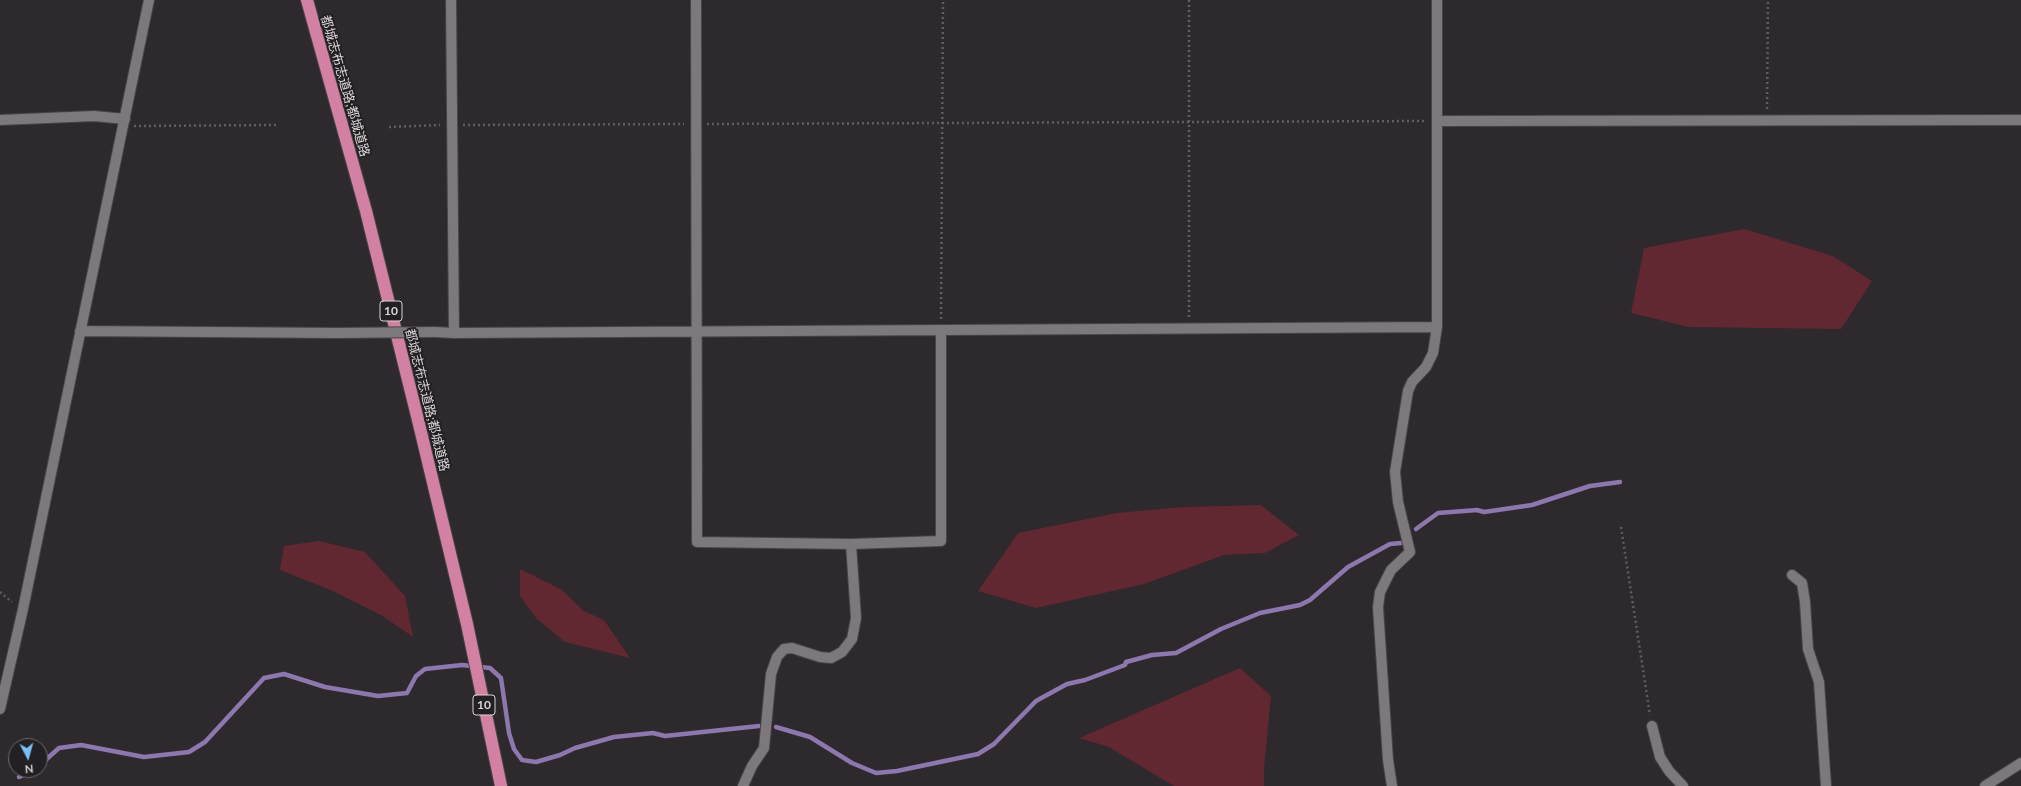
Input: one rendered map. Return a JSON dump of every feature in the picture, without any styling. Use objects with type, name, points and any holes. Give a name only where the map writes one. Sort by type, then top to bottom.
[{"type":"highway","name":"都城志布志道路;都城道路","points":[[307,0],[368,219],[467,624],[501,786]]},
{"type":"street","points":[[0,709],[149,0]]},
{"type":"street","points":[[451,0],[454,332]]},
{"type":"street","points":[[696,0],[697,542],[851,544],[940,542],[941,331]]},
{"type":"street","points":[[1392,786],[1388,760],[1378,607],[1380,592],[1391,570],[1410,552],[1398,502],[1396,465],[1408,391],[1412,382],[1426,367],[1433,353],[1437,327],[1437,0]]},
{"type":"street","points":[[0,120],[88,116],[124,122]]},
{"type":"street","points":[[1437,120],[2021,120]]},
{"type":"street","points":[[80,331],[697,333],[1437,327]]},
{"type":"street","points":[[743,786],[752,766],[764,748],[770,674],[777,657],[784,649],[792,648],[820,657],[831,658],[842,652],[852,639],[856,618],[851,544]]},
{"type":"street","points":[[1792,575],[1802,583],[1805,602],[1808,649],[1819,682],[1826,786]]},
{"type":"street","points":[[1652,726],[1660,757],[1669,771],[1683,786]]},
{"type":"street","points":[[1985,786],[2021,763]]},
{"type":"path","points":[[941,331],[943,0]]},
{"type":"path","points":[[1189,0],[1189,329]]},
{"type":"path","points":[[1767,120],[1768,0]]},
{"type":"path","points":[[389,126],[1437,120]]},
{"type":"path","points":[[124,122],[277,125]]},
{"type":"path","points":[[1621,527],[1652,726]]},
{"type":"shaded area","points":[[1744,229],[1833,256],[1872,281],[1841,329],[1689,327],[1631,313],[1644,248]]},
{"type":"shaded area","points":[[1261,505],[1299,535],[1265,553],[1224,555],[1144,584],[1036,608],[978,591],[1018,533],[1117,513],[1184,507]]},
{"type":"shaded area","points":[[319,541],[365,552],[405,596],[413,637],[381,615],[333,591],[280,570],[284,546]]},
{"type":"shaded area","points":[[520,569],[562,590],[584,611],[604,620],[630,658],[565,642],[536,618],[520,596]]},
{"type":"shaded area","points":[[1240,668],[1271,696],[1264,769],[1264,786],[1174,786],[1109,747],[1079,738]]},
{"type":"waterway","points":[[1416,529],[1438,513],[1477,510],[1484,512],[1532,505],[1590,486],[1620,482]]},
{"type":"waterway","points":[[776,727],[810,737],[852,763],[876,773],[897,771],[978,754],[994,744],[1036,701],[1067,684],[1085,680],[1125,665],[1126,662],[1152,655],[1176,653],[1221,629],[1260,613],[1300,605],[1310,600],[1348,567],[1390,544],[1401,543]]},
{"type":"waterway","points":[[48,758],[59,748],[81,745],[144,757],[189,752],[205,742],[264,678],[284,674],[325,687],[378,696],[407,693],[416,676],[425,669],[462,665],[490,668],[501,678],[509,733],[514,749],[522,760],[536,762],[560,755],[575,748],[614,737],[653,733],[665,736],[759,726]]}]
